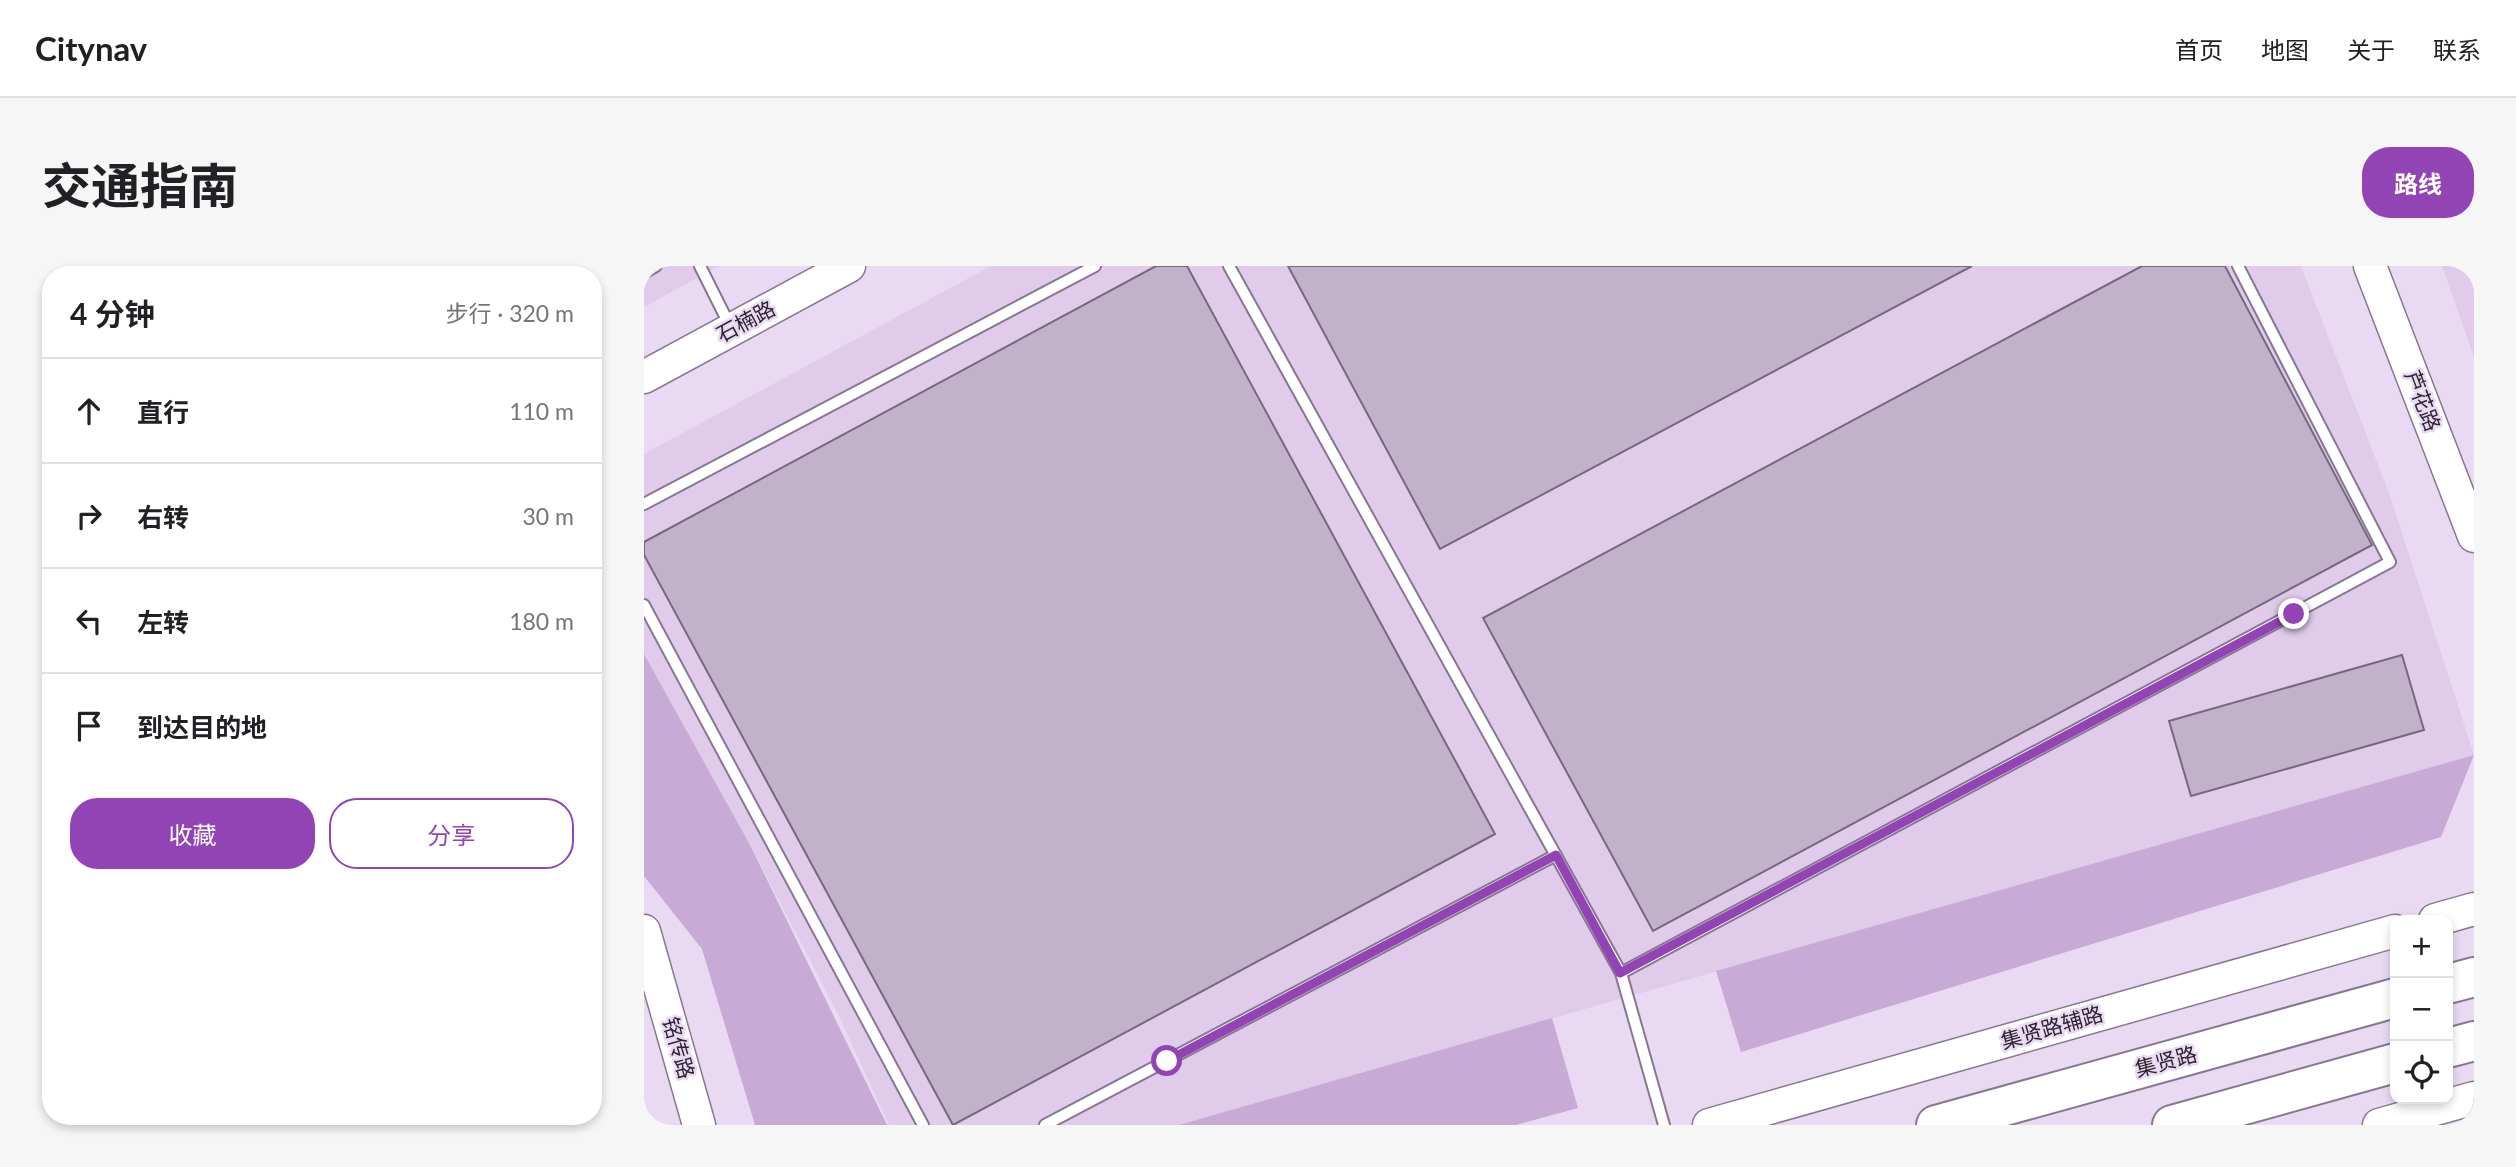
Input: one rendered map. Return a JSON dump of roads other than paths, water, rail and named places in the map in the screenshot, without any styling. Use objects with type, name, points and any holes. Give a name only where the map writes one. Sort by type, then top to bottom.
[{"type":"highway","points":[[2453,983],[2474,977]]},
{"type":"highway","name":"集贤路","points":[[1936,1125],[2390,999]]},
{"type":"highway","points":[[2453,1047],[2474,1041]]},
{"type":"highway","points":[[2172,1125],[2390,1064]]},
{"type":"street","name":"石楠路","points":[[644,377],[849,266]]},
{"type":"street","name":"芦花路","points":[[2370,266],[2474,536]]},
{"type":"street","points":[[2453,915],[2474,909]]},
{"type":"street","name":"铭传路","points":[[644,931],[699,1125]]},
{"type":"street","name":"集贤路辅路","points":[[1709,1125],[2390,932]]},
{"type":"street","points":[[2379,1125],[2474,1098]]},
{"type":"lane","points":[[644,273],[656,266]]},
{"type":"lane","points":[[700,266],[732,329]]},
{"type":"lane","points":[[644,504],[1095,266]]},
{"type":"lane","points":[[1229,266],[1620,973],[1664,1125]]},
{"type":"lane","points":[[1620,973],[2390,562],[2238,266]]},
{"type":"lane","points":[[644,605],[923,1125]]},
{"type":"lane","points":[[1045,1125],[1556,855]]}]
